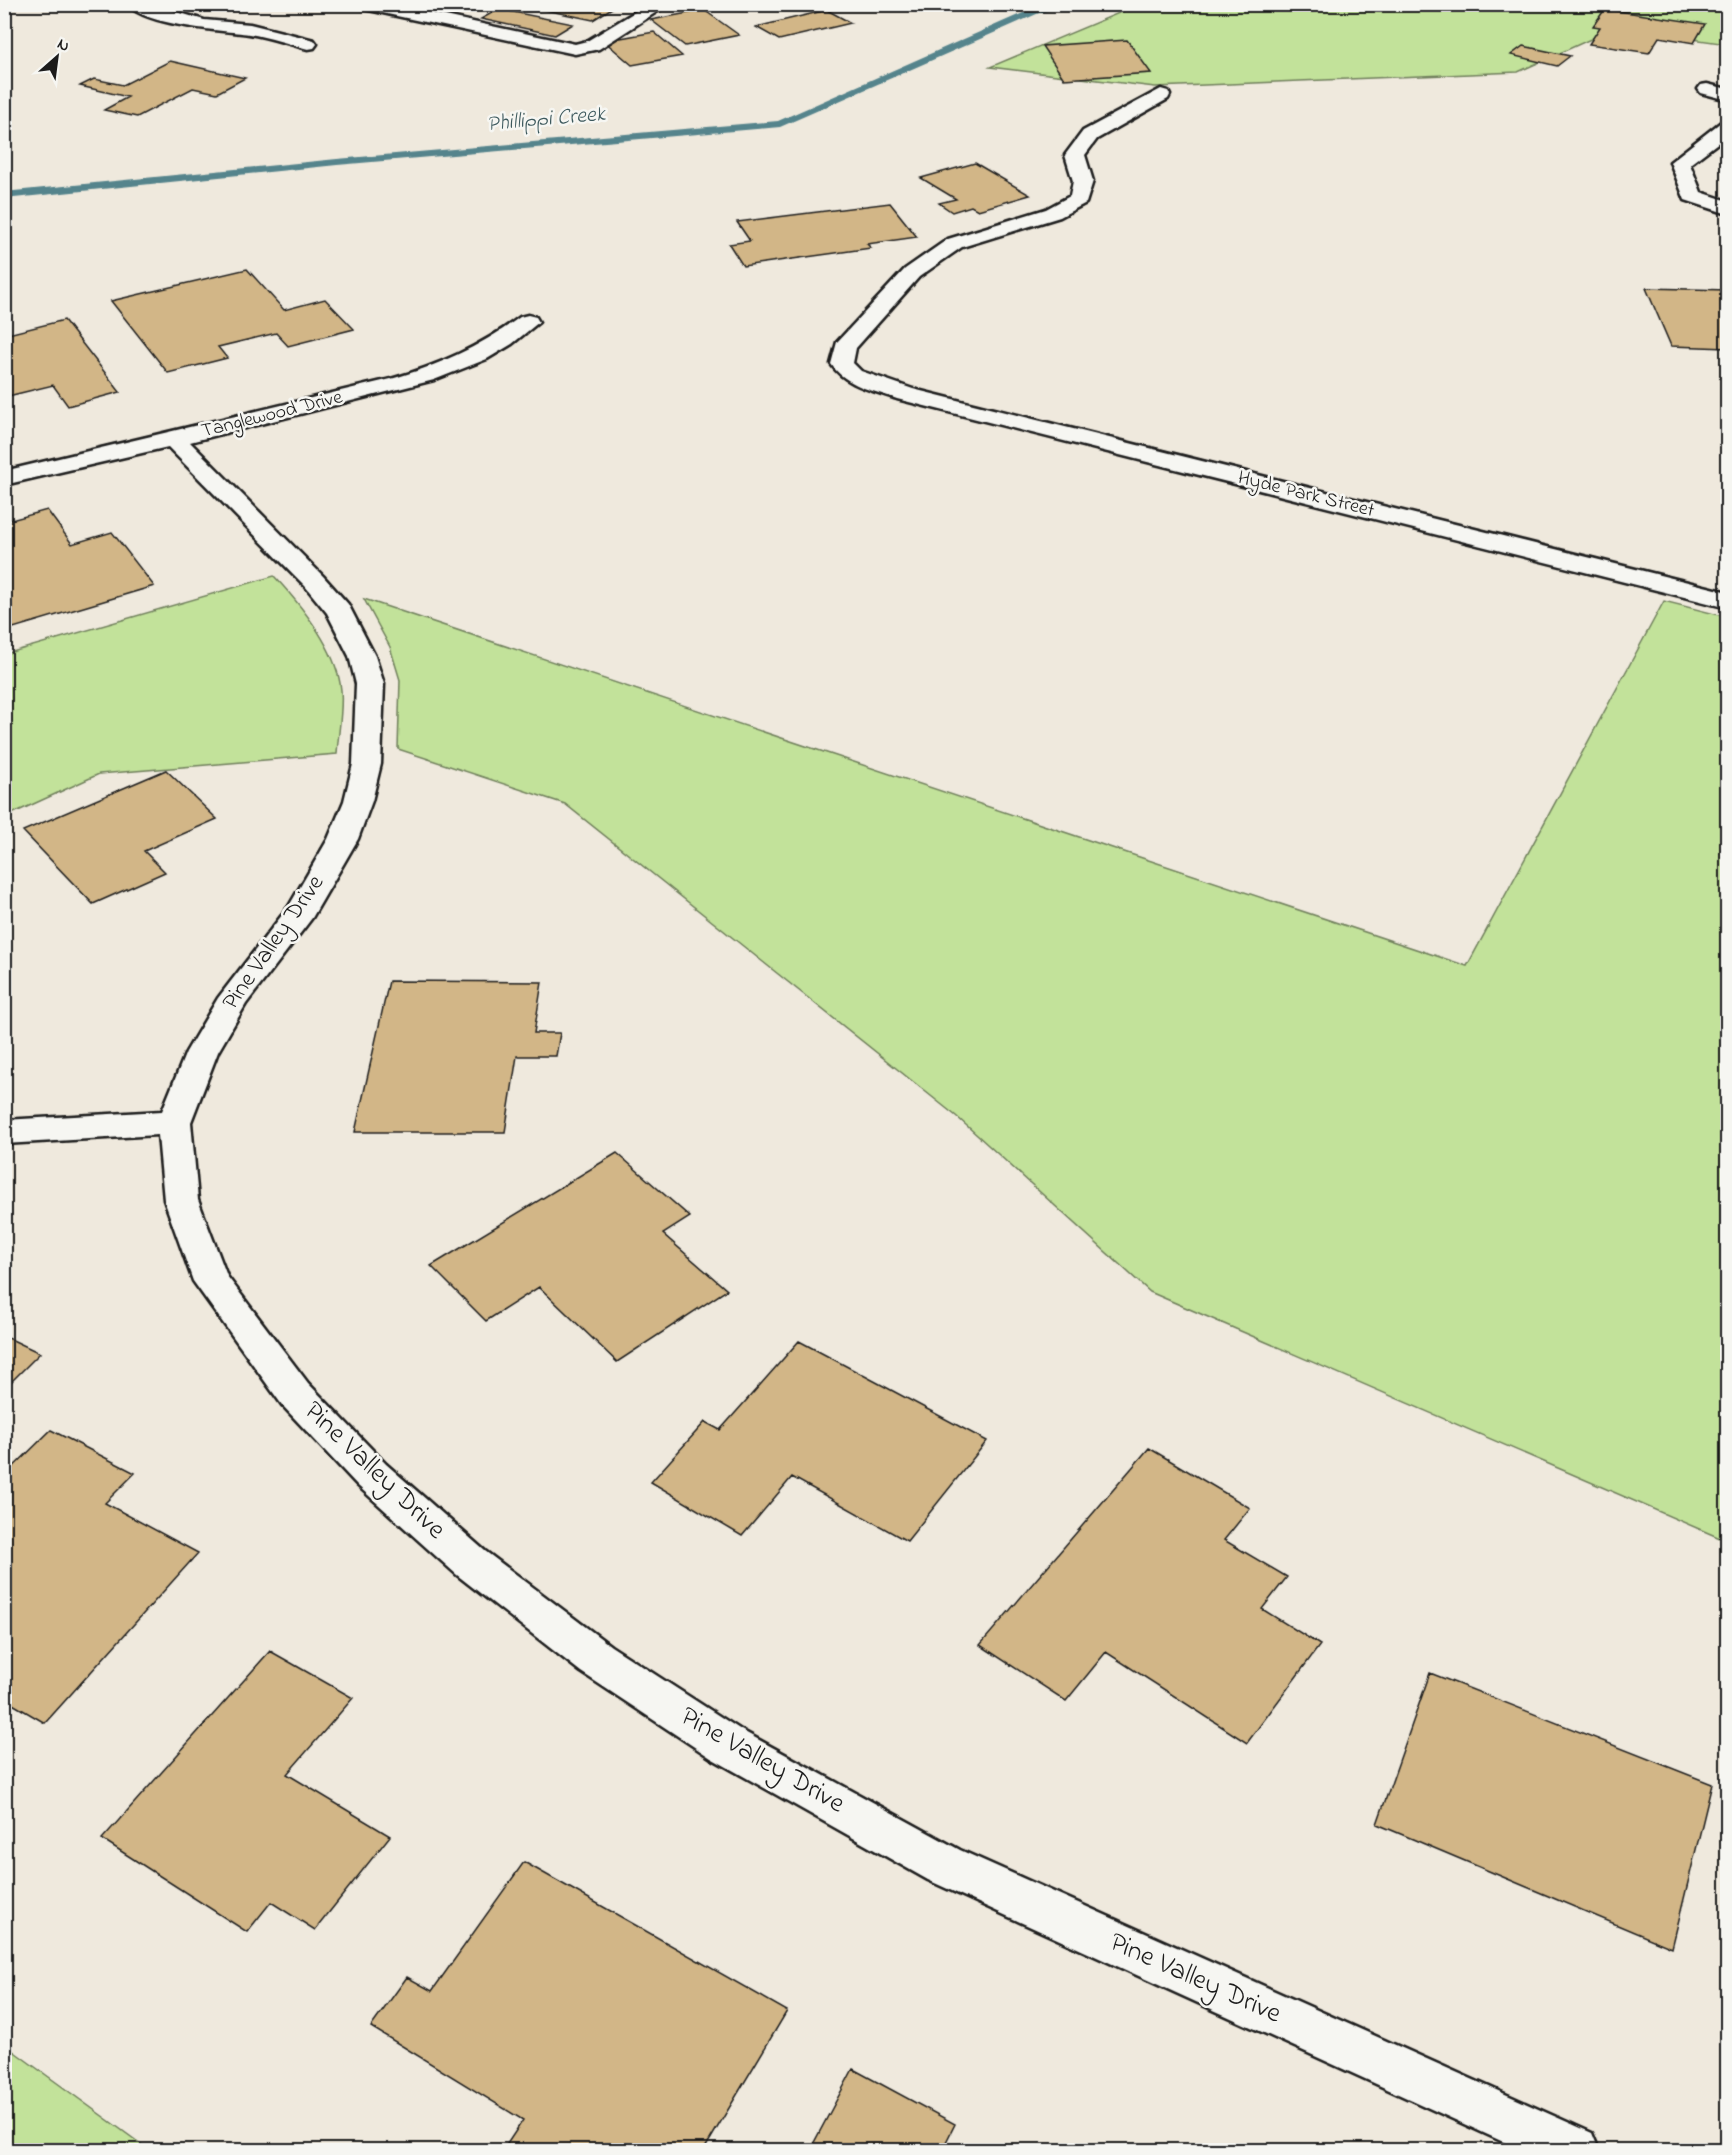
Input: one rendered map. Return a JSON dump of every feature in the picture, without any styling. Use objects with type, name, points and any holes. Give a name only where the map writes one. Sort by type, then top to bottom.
[{"type":"street","points":[[135,4],[150,12],[204,25],[250,29],[308,44]]},
{"type":"street","points":[[364,4],[575,49],[593,45],[661,4]]},
{"type":"street","points":[[444,22],[472,8]]},
{"type":"street","points":[[1707,89],[1728,94]]},
{"type":"street","name":"Hyde Park Street","points":[[1161,95],[1090,135],[1075,155],[1083,181],[1079,199],[1053,213],[955,243],[912,273],[845,347],[842,364],[853,376],[886,388],[1728,600]]},
{"type":"street","points":[[1728,126],[1680,162],[1692,196],[1728,208]]},
{"type":"street","name":"Tanglewood Drive","points":[[4,478],[173,439],[440,372],[478,357],[505,342],[528,322]]},
{"type":"street","name":"Pine Valley Drive","points":[[173,439],[314,581],[339,610],[362,656],[370,684],[367,764],[358,801],[343,840],[301,911],[234,998],[202,1052],[174,1122],[181,1200],[211,1281],[295,1394],[372,1475],[471,1563],[596,1659],[726,1744],[944,1865],[1575,2151]]},
{"type":"street","points":[[4,1132],[174,1122]]},
{"type":"green space","points":[[1138,5],[1727,5],[1727,44],[1615,28],[1518,72],[1155,87],[990,67]]},
{"type":"green space","points":[[274,576],[316,628],[333,659],[341,690],[337,754],[99,774],[5,817],[5,654]]},
{"type":"green space","points":[[364,599],[1467,966],[1664,601],[1727,617],[1727,1541],[1150,1292],[956,1116],[565,804],[398,749],[400,680],[390,647]]},
{"type":"green space","points":[[5,2045],[149,2150],[5,2150]]},
{"type":"building","points":[[517,4],[594,4],[612,8],[593,20]]},
{"type":"building","points":[[499,9],[573,24],[555,35],[481,19]]},
{"type":"building","points":[[1605,9],[1705,24],[1694,43],[1659,37],[1649,53],[1589,44],[1600,27],[1593,26]]},
{"type":"building","points":[[704,10],[739,35],[685,46],[651,20]]},
{"type":"building","points":[[827,10],[851,23],[779,40],[756,27]]},
{"type":"building","points":[[654,32],[682,56],[632,65],[604,41]]},
{"type":"building","points":[[1127,40],[1151,73],[1064,79],[1042,46]]},
{"type":"building","points":[[1523,46],[1570,56],[1557,66],[1511,55]]},
{"type":"building","points":[[170,61],[245,78],[217,93],[193,88],[137,117],[104,110],[128,97],[80,86],[94,79],[123,85]]},
{"type":"building","points":[[975,163],[1030,195],[978,210],[971,206],[952,212],[939,203],[956,199],[921,178]]},
{"type":"building","points":[[890,203],[917,237],[867,244],[871,248],[743,266],[729,244],[750,241],[737,222]]},
{"type":"building","points":[[247,269],[284,310],[325,299],[354,329],[288,346],[276,333],[218,347],[227,358],[168,373],[111,301]]},
{"type":"building","points":[[1646,288],[1728,290],[1728,348],[1671,346]]},
{"type":"building","points":[[64,320],[120,392],[68,406],[53,385],[4,397],[4,335]]},
{"type":"building","points":[[47,510],[72,544],[112,532],[154,586],[10,629],[4,622],[4,522]]},
{"type":"building","points":[[166,770],[217,819],[144,851],[165,872],[93,904],[23,831]]},
{"type":"building","points":[[389,981],[542,982],[534,1033],[560,1033],[556,1056],[517,1056],[505,1132],[355,1132]]},
{"type":"building","points":[[617,1153],[690,1217],[663,1234],[727,1290],[617,1362],[539,1287],[486,1321],[431,1266]]},
{"type":"building","points":[[4,1336],[40,1353],[4,1389]]},
{"type":"building","points":[[799,1341],[987,1441],[907,1541],[792,1477],[742,1536],[651,1482],[705,1422],[720,1430]]},
{"type":"building","points":[[51,1430],[135,1473],[105,1503],[198,1553],[45,1723],[4,1699],[4,1476]]},
{"type":"building","points":[[1149,1448],[1250,1508],[1224,1540],[1287,1577],[1262,1609],[1320,1645],[1247,1743],[1106,1652],[1066,1701],[980,1645]]},
{"type":"building","points":[[270,1651],[353,1698],[287,1774],[390,1836],[315,1930],[271,1902],[247,1932],[102,1839]]},
{"type":"building","points":[[1430,1673],[1712,1784],[1672,1948],[1377,1824]]},
{"type":"building","points":[[524,1862],[787,2011],[704,2150],[503,2150],[523,2120],[371,2027],[407,1977],[432,1991]]},
{"type":"building","points":[[853,2069],[955,2124],[942,2150],[810,2150]]},
{"type":"waterway","name":"Phillippi Creek","points":[[4,196],[337,162],[780,124],[1036,11],[1069,4]]}]
